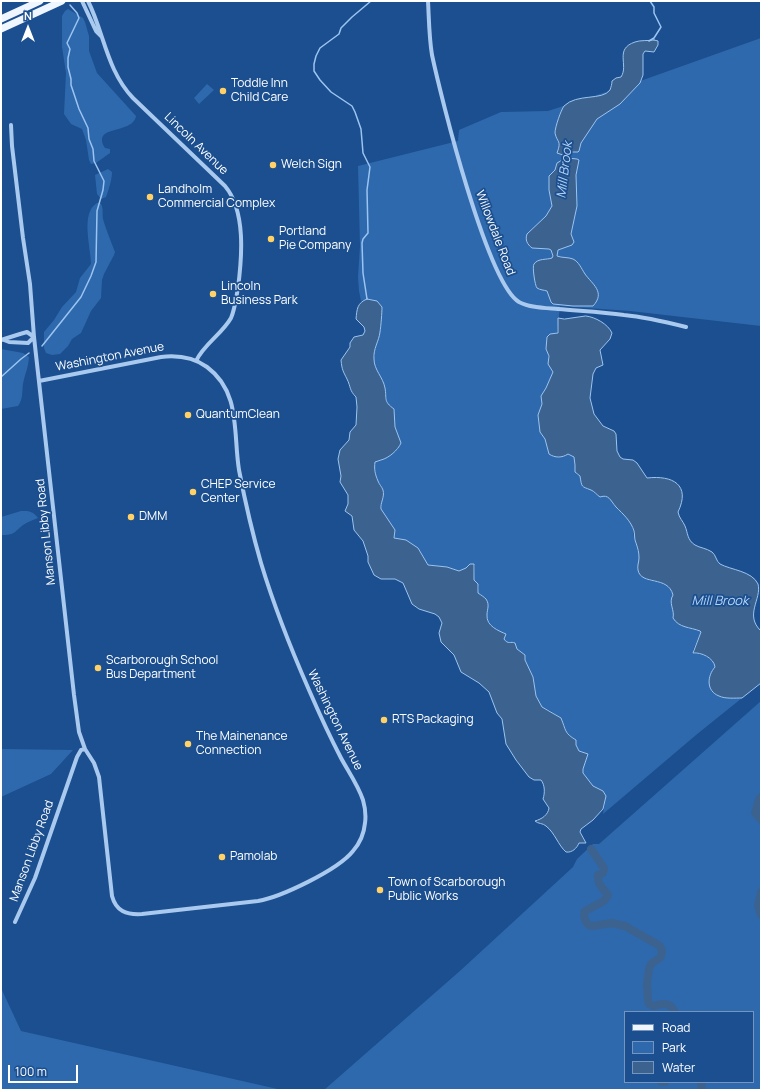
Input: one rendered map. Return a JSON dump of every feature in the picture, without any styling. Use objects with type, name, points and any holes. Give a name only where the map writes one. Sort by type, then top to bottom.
[{"type":"main road","points":[[1,19],[40,1]]},
{"type":"main road","points":[[1,29],[62,1]]},
{"type":"street","name":"Lincoln Avenue","points":[[82,1],[125,88],[223,184],[231,194],[237,210],[241,256],[234,307],[228,322],[200,354],[196,361]]},
{"type":"street","name":"Lincoln Avenue","points":[[88,1],[101,29],[101,37]]},
{"type":"street","name":"Willowdale Road","points":[[428,1],[429,32],[432,55],[461,166],[486,243],[508,292],[519,302],[545,308],[624,314],[686,327]]},
{"type":"street","name":"Manson Libby Road","points":[[11,124],[12,146],[30,284],[34,337],[78,725],[80,737],[85,749],[81,750],[77,757],[35,878],[15,922]]},
{"type":"street","points":[[27,332],[34,337],[28,343],[2,340],[27,332]]},
{"type":"street","name":"Washington Avenue","points":[[39,381],[168,356],[180,356],[196,361],[204,366],[217,376],[223,384],[230,396],[233,408],[242,487],[262,564],[282,624],[306,682],[330,735],[362,798],[365,813],[363,834],[354,851],[343,861],[302,884],[272,898],[258,901],[142,914],[127,914],[117,907],[112,896],[99,777],[95,766],[85,749]]},
{"type":"green space","points":[[68,9],[83,18],[85,22],[89,36],[89,51],[97,73],[136,116],[133,122],[128,126],[108,132],[104,136],[102,141],[105,148],[110,149],[110,153],[96,163],[91,164],[82,129],[71,124],[64,114],[66,73],[62,47],[62,16]]},
{"type":"green space","points":[[761,38],[761,326],[630,311],[560,306],[557,333],[548,335],[548,360],[553,372],[546,389],[541,396],[542,404],[538,415],[540,432],[545,439],[549,454],[568,454],[574,457],[576,474],[580,476],[582,486],[600,497],[607,497],[624,515],[632,527],[639,560],[637,568],[648,580],[660,582],[671,589],[673,595],[673,617],[688,628],[701,632],[693,650],[694,654],[704,655],[715,664],[710,687],[716,694],[742,698],[603,814],[606,796],[603,791],[593,786],[583,773],[588,754],[579,751],[576,745],[576,740],[566,731],[562,719],[542,707],[536,696],[533,677],[525,660],[525,655],[504,640],[504,633],[498,631],[487,618],[487,602],[478,593],[479,587],[474,580],[475,565],[468,566],[459,571],[447,567],[428,565],[418,548],[402,540],[394,538],[395,530],[381,509],[383,489],[375,474],[375,462],[386,458],[398,449],[395,418],[385,399],[385,388],[377,373],[373,357],[380,332],[382,307],[373,300],[361,301],[359,291],[358,277],[360,246],[358,166],[458,141],[459,130],[501,112],[548,111],[643,80]]},
{"type":"green space","points":[[207,84],[214,90],[199,104],[194,98]]},
{"type":"green space","points":[[108,169],[112,172],[111,181],[106,197],[101,199],[97,194],[95,175]]},
{"type":"green space","points":[[97,203],[100,203],[102,206],[103,219],[115,252],[102,280],[101,298],[91,311],[81,333],[72,339],[68,346],[60,354],[52,355],[46,353],[44,348],[44,332],[62,307],[76,292],[80,278],[91,264],[88,222],[89,214]]},
{"type":"green space","points":[[1,349],[23,353],[29,357],[20,404],[18,406],[1,409]]},
{"type":"green space","points":[[21,511],[31,512],[38,518],[30,521],[9,535],[1,535],[1,517]]},
{"type":"green space","points":[[761,701],[761,1090],[324,1090],[461,970],[573,867],[577,859],[593,844],[599,844]]},
{"type":"green space","points":[[1,749],[73,750],[51,774],[1,797]]},
{"type":"green space","points":[[1,988],[21,1031],[282,1090],[1,1090]]},
{"type":"water","name":"Mill Brook","points":[[637,41],[658,41],[658,45],[654,52],[645,51],[643,54],[643,75],[640,83],[620,104],[597,119],[581,143],[578,152],[572,152],[567,155],[567,158],[579,160],[576,175],[577,206],[571,234],[574,242],[572,245],[558,250],[557,256],[571,258],[577,262],[596,288],[598,296],[597,301],[593,306],[553,304],[547,291],[537,288],[533,268],[536,262],[552,258],[553,256],[551,250],[532,248],[526,238],[527,234],[546,216],[552,206],[549,190],[549,176],[555,170],[557,163],[564,159],[563,155],[557,153],[559,144],[555,133],[560,115],[564,106],[569,102],[601,95],[610,90],[612,81],[621,77],[624,67],[623,53],[629,45]]},
{"type":"water","points":[[367,299],[377,301],[382,307],[380,332],[374,352],[374,363],[384,384],[386,400],[394,409],[395,427],[401,443],[390,456],[375,462],[375,474],[383,489],[381,509],[395,530],[394,538],[406,540],[418,548],[428,565],[447,567],[459,571],[466,568],[470,564],[474,564],[474,580],[478,584],[478,593],[486,599],[488,603],[487,619],[494,628],[506,634],[504,639],[505,641],[514,642],[517,649],[525,655],[525,660],[533,677],[536,696],[542,707],[561,718],[567,733],[576,740],[576,745],[579,751],[588,754],[583,773],[593,786],[603,791],[606,796],[603,809],[593,820],[581,829],[580,832],[586,843],[579,843],[576,848],[570,852],[566,852],[563,849],[552,832],[546,826],[535,821],[544,816],[549,808],[543,799],[543,784],[541,780],[534,780],[529,777],[506,744],[502,719],[497,713],[489,692],[479,683],[461,672],[454,655],[441,642],[439,633],[442,623],[439,617],[435,614],[419,609],[412,604],[403,583],[395,579],[381,579],[374,575],[368,562],[368,556],[363,541],[354,530],[352,516],[345,511],[348,504],[348,495],[340,482],[341,476],[338,459],[340,450],[349,440],[350,432],[356,425],[357,407],[356,397],[351,390],[341,360],[350,347],[350,343],[354,337],[363,335],[365,331],[364,327],[356,319],[359,304]]},
{"type":"water","name":"Mill Brook","points":[[586,316],[601,322],[608,327],[612,333],[610,339],[600,350],[603,365],[596,368],[593,374],[590,398],[594,414],[603,426],[614,431],[616,434],[617,451],[620,457],[623,459],[633,460],[637,463],[647,478],[665,478],[672,480],[677,484],[681,489],[682,495],[678,512],[690,541],[697,546],[712,552],[720,564],[751,576],[758,584],[759,590],[754,619],[756,625],[761,631],[761,683],[742,698],[721,697],[712,691],[709,679],[715,667],[714,664],[707,656],[693,653],[701,632],[678,624],[675,621],[673,618],[671,604],[673,595],[666,585],[649,580],[640,575],[638,570],[638,550],[633,527],[609,498],[605,496],[600,497],[582,486],[580,476],[575,472],[574,457],[568,454],[558,457],[549,454],[545,439],[540,432],[538,415],[542,404],[541,396],[553,372],[548,364],[549,356],[546,349],[547,337],[550,334],[558,333],[558,318],[564,319]]},
{"type":"waterway","points":[[367,299],[363,273],[362,243],[363,239],[368,233],[367,190],[370,167],[363,153],[361,129],[352,106],[331,92],[320,80],[314,71],[314,64],[320,48],[339,34],[341,28],[371,1]]},
{"type":"waterway","name":"Mill Brook","points":[[649,41],[654,38],[661,27],[654,13],[654,7],[650,1]]},
{"type":"waterway","points":[[42,346],[81,297],[91,276],[96,262],[97,211],[104,181],[94,161],[88,128],[79,109],[71,85],[68,67],[70,49],[67,43],[79,18],[77,13],[70,5]]},
{"type":"waterway","points":[[1,377],[29,353]]},
{"type":"waterway","name":"Mill Brook","points":[[761,797],[755,813],[761,820]]},
{"type":"waterway","points":[[591,849],[604,868],[603,873],[598,875],[598,881],[608,895],[604,901],[585,911],[584,918],[586,922],[592,926],[612,923],[625,926],[660,946],[662,950],[661,957],[651,964],[649,969],[647,983],[648,1001],[649,1004],[653,1006],[666,1004],[671,1006],[674,1011]]},
{"type":"waterway","name":"Mill Brook","points":[[761,892],[758,906],[761,915]]},
{"type":"waterway","points":[[701,1083],[702,1090]]},
{"type":"place","name":"Toddle Inn Child Care","points":[[223,91]]},
{"type":"place","name":"Welch Sign","points":[[273,165]]},
{"type":"place","name":"Landholm Commercial Complex","points":[[150,197]]},
{"type":"place","name":"Portland Pie Company","points":[[271,239]]},
{"type":"place","name":"Lincoln Business Park","points":[[213,294]]},
{"type":"place","name":"QuantumClean","points":[[188,415]]},
{"type":"place","name":"CHEP Service Center","points":[[193,492]]},
{"type":"place","name":"DMM","points":[[131,517]]},
{"type":"place","name":"Scarborough School Bus Department","points":[[98,668]]},
{"type":"place","name":"RTS Packaging","points":[[384,720]]},
{"type":"place","name":"The Mainenance Connection","points":[[188,744]]},
{"type":"place","name":"Pamolab","points":[[222,857]]},
{"type":"place","name":"Town of Scarborough Public Works","points":[[380,890]]}]
